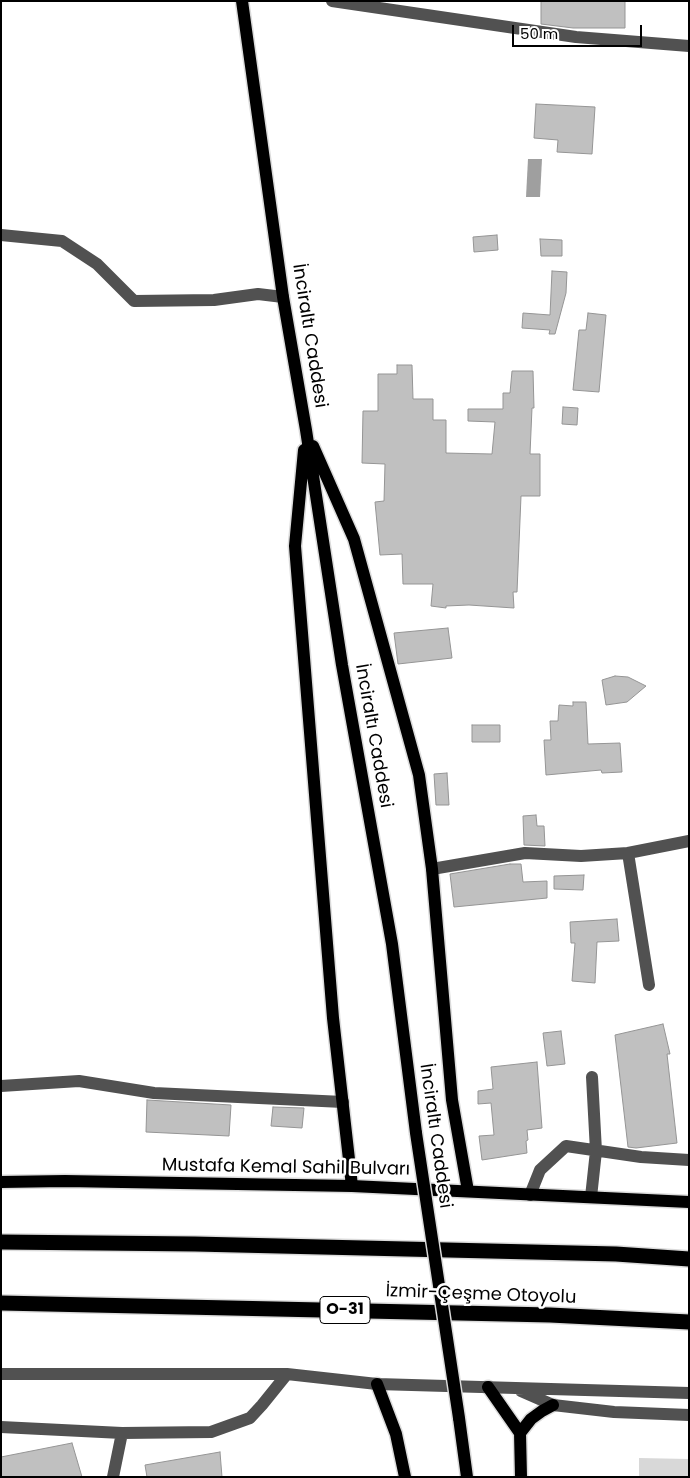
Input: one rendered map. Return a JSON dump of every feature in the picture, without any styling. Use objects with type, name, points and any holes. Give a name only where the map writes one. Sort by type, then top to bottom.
[{"type":"highway","points":[[1,1242],[234,1245],[616,1254],[689,1259]]},
{"type":"highway","name":"İzmir-Çeşme Otoyolu","points":[[1,1303],[540,1315],[689,1322]]},
{"type":"main road","name":"İnciraltı Caddesi","points":[[242,1],[283,297],[306,430],[342,665],[392,944],[416,1133],[459,1418],[466,1477]]},
{"type":"main road","points":[[306,430],[354,539],[418,776],[432,869],[452,1100],[468,1191]]},
{"type":"main road","points":[[306,430],[295,546],[333,1018],[352,1186]]},
{"type":"main road","name":"Mustafa Kemal Sahil Bulvarı","points":[[1,1182],[65,1181],[352,1186],[689,1202]]},
{"type":"main road","points":[[377,1384],[396,1434],[405,1477]]},
{"type":"main road","points":[[488,1387],[520,1433],[521,1477]]},
{"type":"main road","points":[[520,1433],[531,1419],[553,1404]]},
{"type":"street","points":[[332,1],[576,37],[689,46]]},
{"type":"street","points":[[1,235],[62,241],[97,264],[134,301],[214,300],[258,294],[283,297]]},
{"type":"street","points":[[432,869],[525,853],[581,856],[628,852],[689,841]]},
{"type":"street","points":[[628,852],[649,985]]},
{"type":"street","points":[[591,1198],[596,1151],[592,1077]]},
{"type":"street","points":[[1,1086],[79,1081],[154,1093],[343,1102]]},
{"type":"street","points":[[530,1194],[540,1170],[566,1146],[641,1158],[689,1160]]},
{"type":"street","points":[[1,1374],[288,1374],[377,1384],[689,1394]]},
{"type":"street","points":[[1,1427],[122,1434],[211,1432],[250,1418],[288,1374]]},
{"type":"street","points":[[512,1388],[553,1404],[614,1412],[689,1414]]},
{"type":"street","points":[[112,1477],[122,1434]]},
{"type":"shaded area","points":[[528,159],[542,159],[540,197],[526,197]]},
{"type":"shaded area","points":[[639,1458],[689,1459],[689,1477],[639,1477]]},
{"type":"building","points":[[541,1],[625,1],[625,28],[573,28],[541,24]]},
{"type":"building","points":[[536,104],[595,107],[592,154],[557,152],[558,140],[534,138]]},
{"type":"building","points":[[497,235],[498,250],[474,252],[473,237]]},
{"type":"building","points":[[540,239],[562,240],[562,256],[541,256]]},
{"type":"building","points":[[552,271],[567,272],[566,293],[555,334],[549,334],[550,330],[522,328],[523,313],[550,315]]},
{"type":"building","points":[[588,313],[606,315],[599,392],[573,390],[579,330],[586,330]]},
{"type":"building","points":[[397,365],[412,365],[413,399],[433,399],[433,420],[446,420],[446,453],[492,454],[495,422],[468,421],[468,409],[503,409],[503,393],[510,393],[512,371],[533,371],[534,408],[532,408],[530,454],[540,454],[540,496],[521,496],[517,592],[513,592],[514,608],[469,605],[446,606],[446,608],[431,606],[433,584],[403,584],[402,554],[380,555],[375,502],[384,501],[385,464],[362,463],[363,411],[378,411],[378,374],[397,374]]},
{"type":"building","points":[[563,407],[578,408],[577,425],[562,424]]},
{"type":"building","points":[[448,628],[452,658],[398,664],[394,633]]},
{"type":"building","points":[[615,676],[628,677],[646,686],[627,702],[606,705],[602,680]]},
{"type":"building","points":[[573,702],[586,702],[588,744],[620,743],[622,772],[602,773],[601,770],[546,775],[544,740],[551,740],[550,721],[558,721],[559,705],[573,706]]},
{"type":"building","points":[[472,725],[500,725],[500,742],[472,742]]},
{"type":"building","points":[[447,773],[449,805],[436,805],[434,774]]},
{"type":"building","points":[[536,815],[537,826],[544,826],[545,846],[524,845],[523,816]]},
{"type":"building","points":[[510,864],[521,864],[523,882],[547,881],[547,898],[454,907],[450,874]]},
{"type":"building","points":[[584,875],[583,890],[554,889],[554,876]]},
{"type":"building","points":[[617,919],[619,941],[597,942],[595,983],[572,981],[575,943],[571,943],[570,922]]},
{"type":"building","points":[[663,1024],[670,1054],[667,1054],[677,1143],[636,1148],[628,1147],[615,1035]]},
{"type":"building","points":[[561,1031],[565,1064],[547,1066],[543,1033]]},
{"type":"building","points":[[537,1062],[542,1128],[527,1130],[527,1153],[482,1160],[479,1136],[494,1135],[491,1103],[478,1104],[478,1091],[493,1089],[491,1067]]},
{"type":"building","points":[[147,1100],[231,1105],[229,1136],[146,1132]]},
{"type":"building","points":[[273,1107],[304,1108],[302,1128],[271,1126]]},
{"type":"building","points":[[72,1443],[82,1477],[1,1477],[1,1457]]},
{"type":"building","points":[[220,1452],[222,1477],[147,1477],[145,1465]]}]
